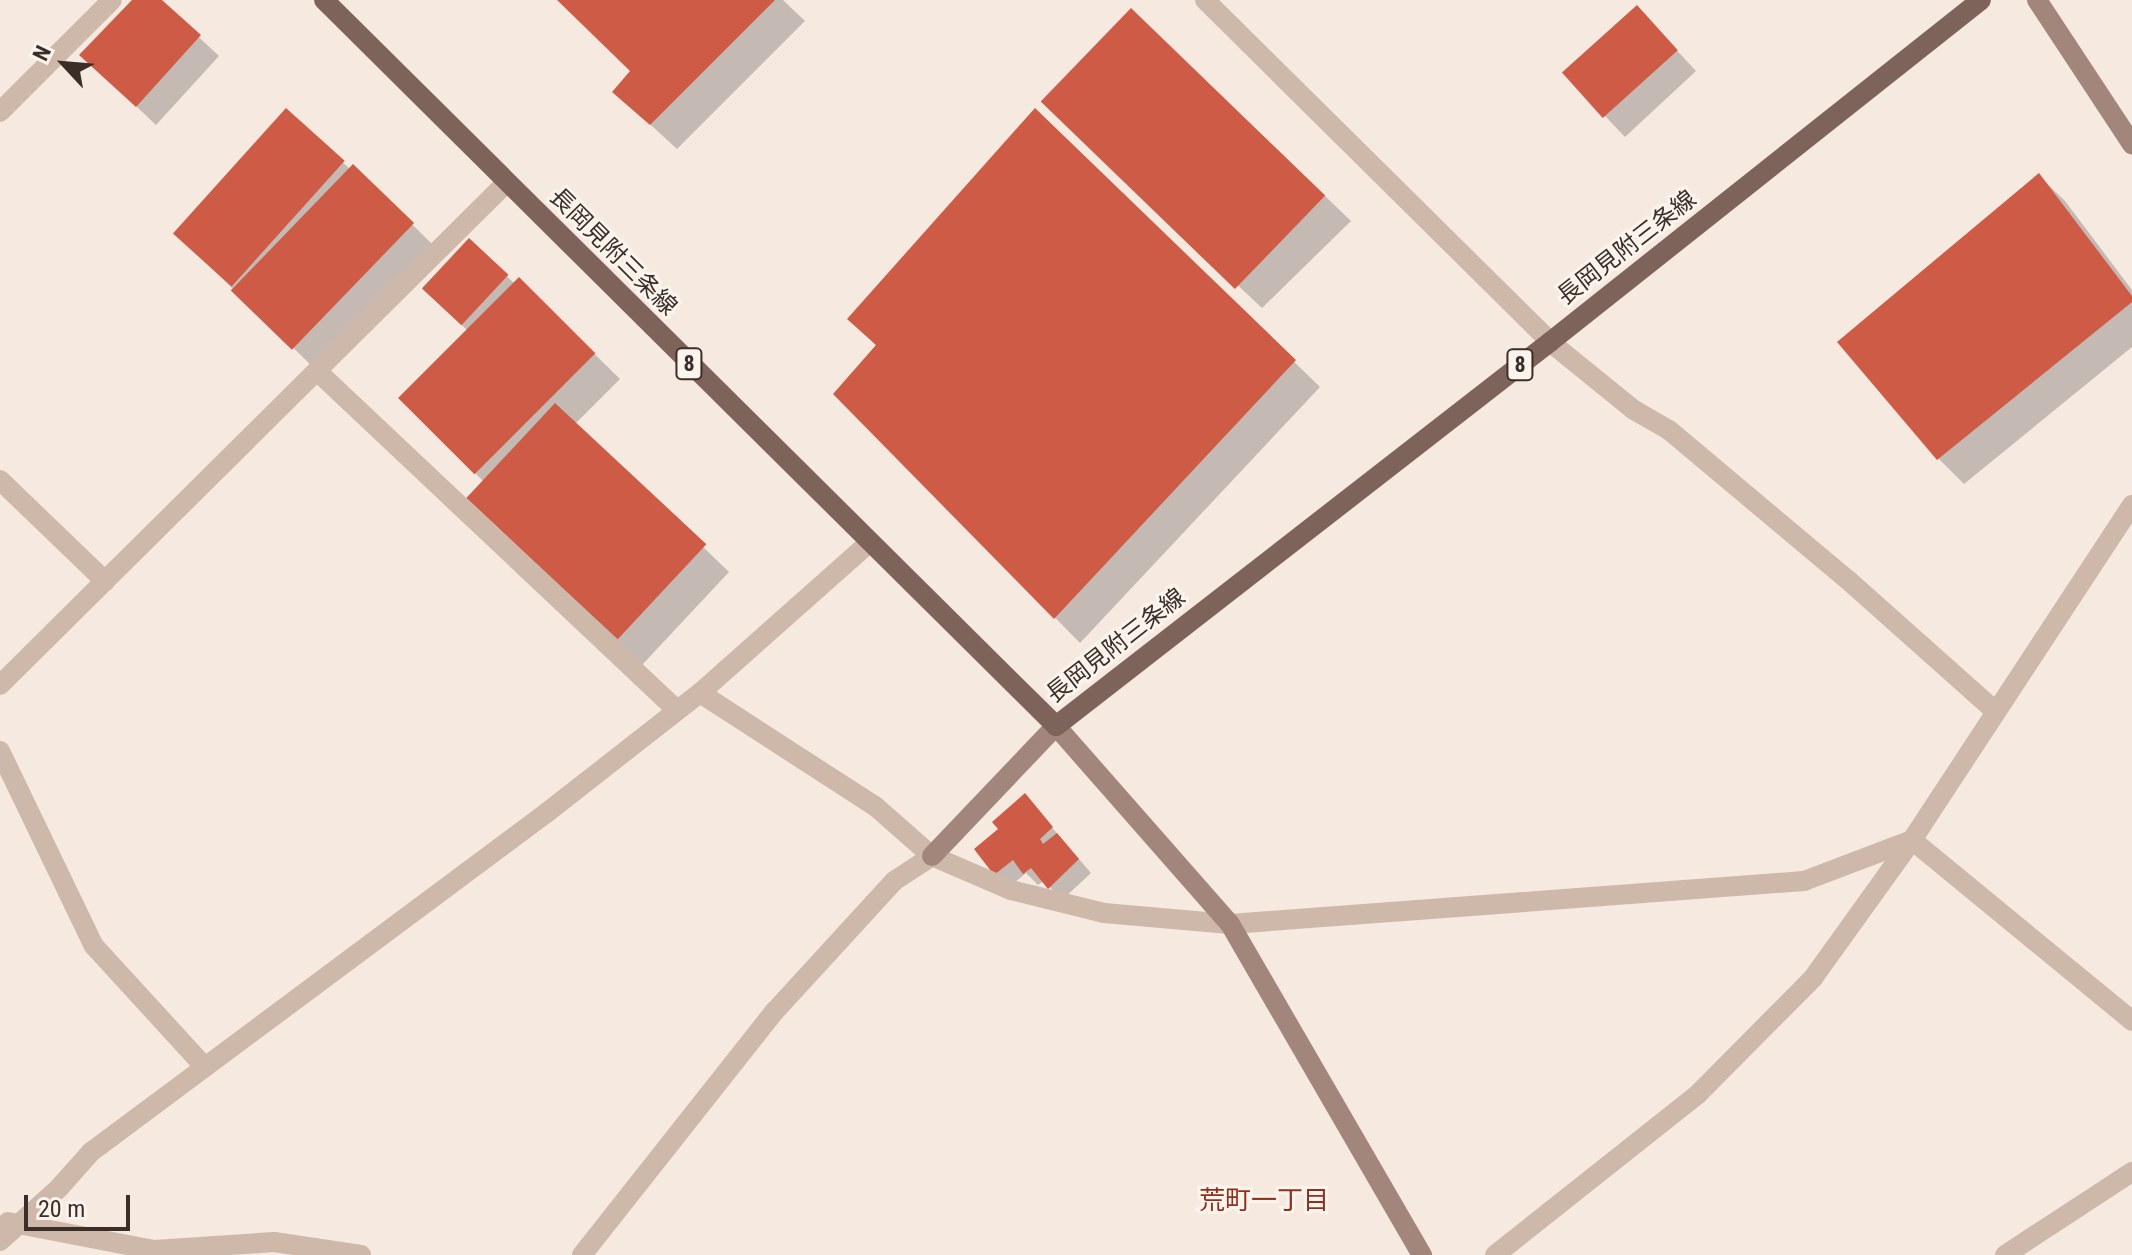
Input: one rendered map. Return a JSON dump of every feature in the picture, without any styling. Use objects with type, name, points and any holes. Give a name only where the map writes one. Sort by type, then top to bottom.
[{"type":"main road","name":"長岡見附三条線","points":[[324,0],[1056,726],[1550,342],[1981,0]]},
{"type":"street","points":[[0,112],[112,0]]},
{"type":"street","points":[[1205,0],[1550,342],[1634,410],[1669,430],[1848,580],[1995,711]]},
{"type":"street","points":[[2037,0],[2132,144]]},
{"type":"street","points":[[0,685],[506,183]]},
{"type":"street","points":[[317,371],[676,709]]},
{"type":"street","points":[[0,480],[105,581]]},
{"type":"street","points":[[1495,1255],[1697,1095],[1813,978],[1912,840],[2132,505]]},
{"type":"street","points":[[0,1241],[8,1222],[59,1188],[91,1152],[545,814],[700,693],[870,542]]},
{"type":"street","points":[[700,693],[875,806],[932,856],[1011,890],[1104,913],[1230,924],[1804,881],[1912,840]]},
{"type":"street","points":[[582,1255],[644,1181],[775,1011],[894,881],[932,856],[1056,726],[1230,924],[1422,1255]]},
{"type":"street","points":[[0,751],[94,946],[205,1067]]},
{"type":"street","points":[[1912,840],[2132,1021]]},
{"type":"street","points":[[2005,1255],[2132,1172]]},
{"type":"street","points":[[8,1222],[154,1250],[274,1242],[361,1255]]},
{"type":"building","points":[[132,0],[162,0],[201,35],[136,107],[79,55]]},
{"type":"building","points":[[557,0],[775,0],[650,125],[612,92],[630,71]]},
{"type":"building","points":[[1637,5],[1678,50],[1603,118],[1562,73]]},
{"type":"building","points":[[1131,8],[1325,196],[1235,289],[1041,102]]},
{"type":"building","points":[[286,108],[345,161],[232,286],[173,234]]},
{"type":"building","points":[[1035,108],[1296,360],[1054,619],[833,394],[876,345],[847,319]]},
{"type":"building","points":[[353,164],[414,223],[292,350],[231,291]]},
{"type":"building","points":[[2039,173],[2132,296],[2132,302],[1937,460],[1837,342]]},
{"type":"building","points":[[469,238],[508,275],[461,325],[422,288]]},
{"type":"building","points":[[519,277],[595,353],[474,474],[398,398]]},
{"type":"building","points":[[555,403],[706,544],[618,639],[466,498]]},
{"type":"building","points":[[1025,793],[1053,827],[1040,839],[1043,844],[1057,833],[1079,859],[1048,889],[1031,868],[1023,874],[1013,860],[994,875],[974,849],[998,829],[992,822]]},
{"type":"district","name":"荒町一丁目","points":[[1264,1201]]}]
